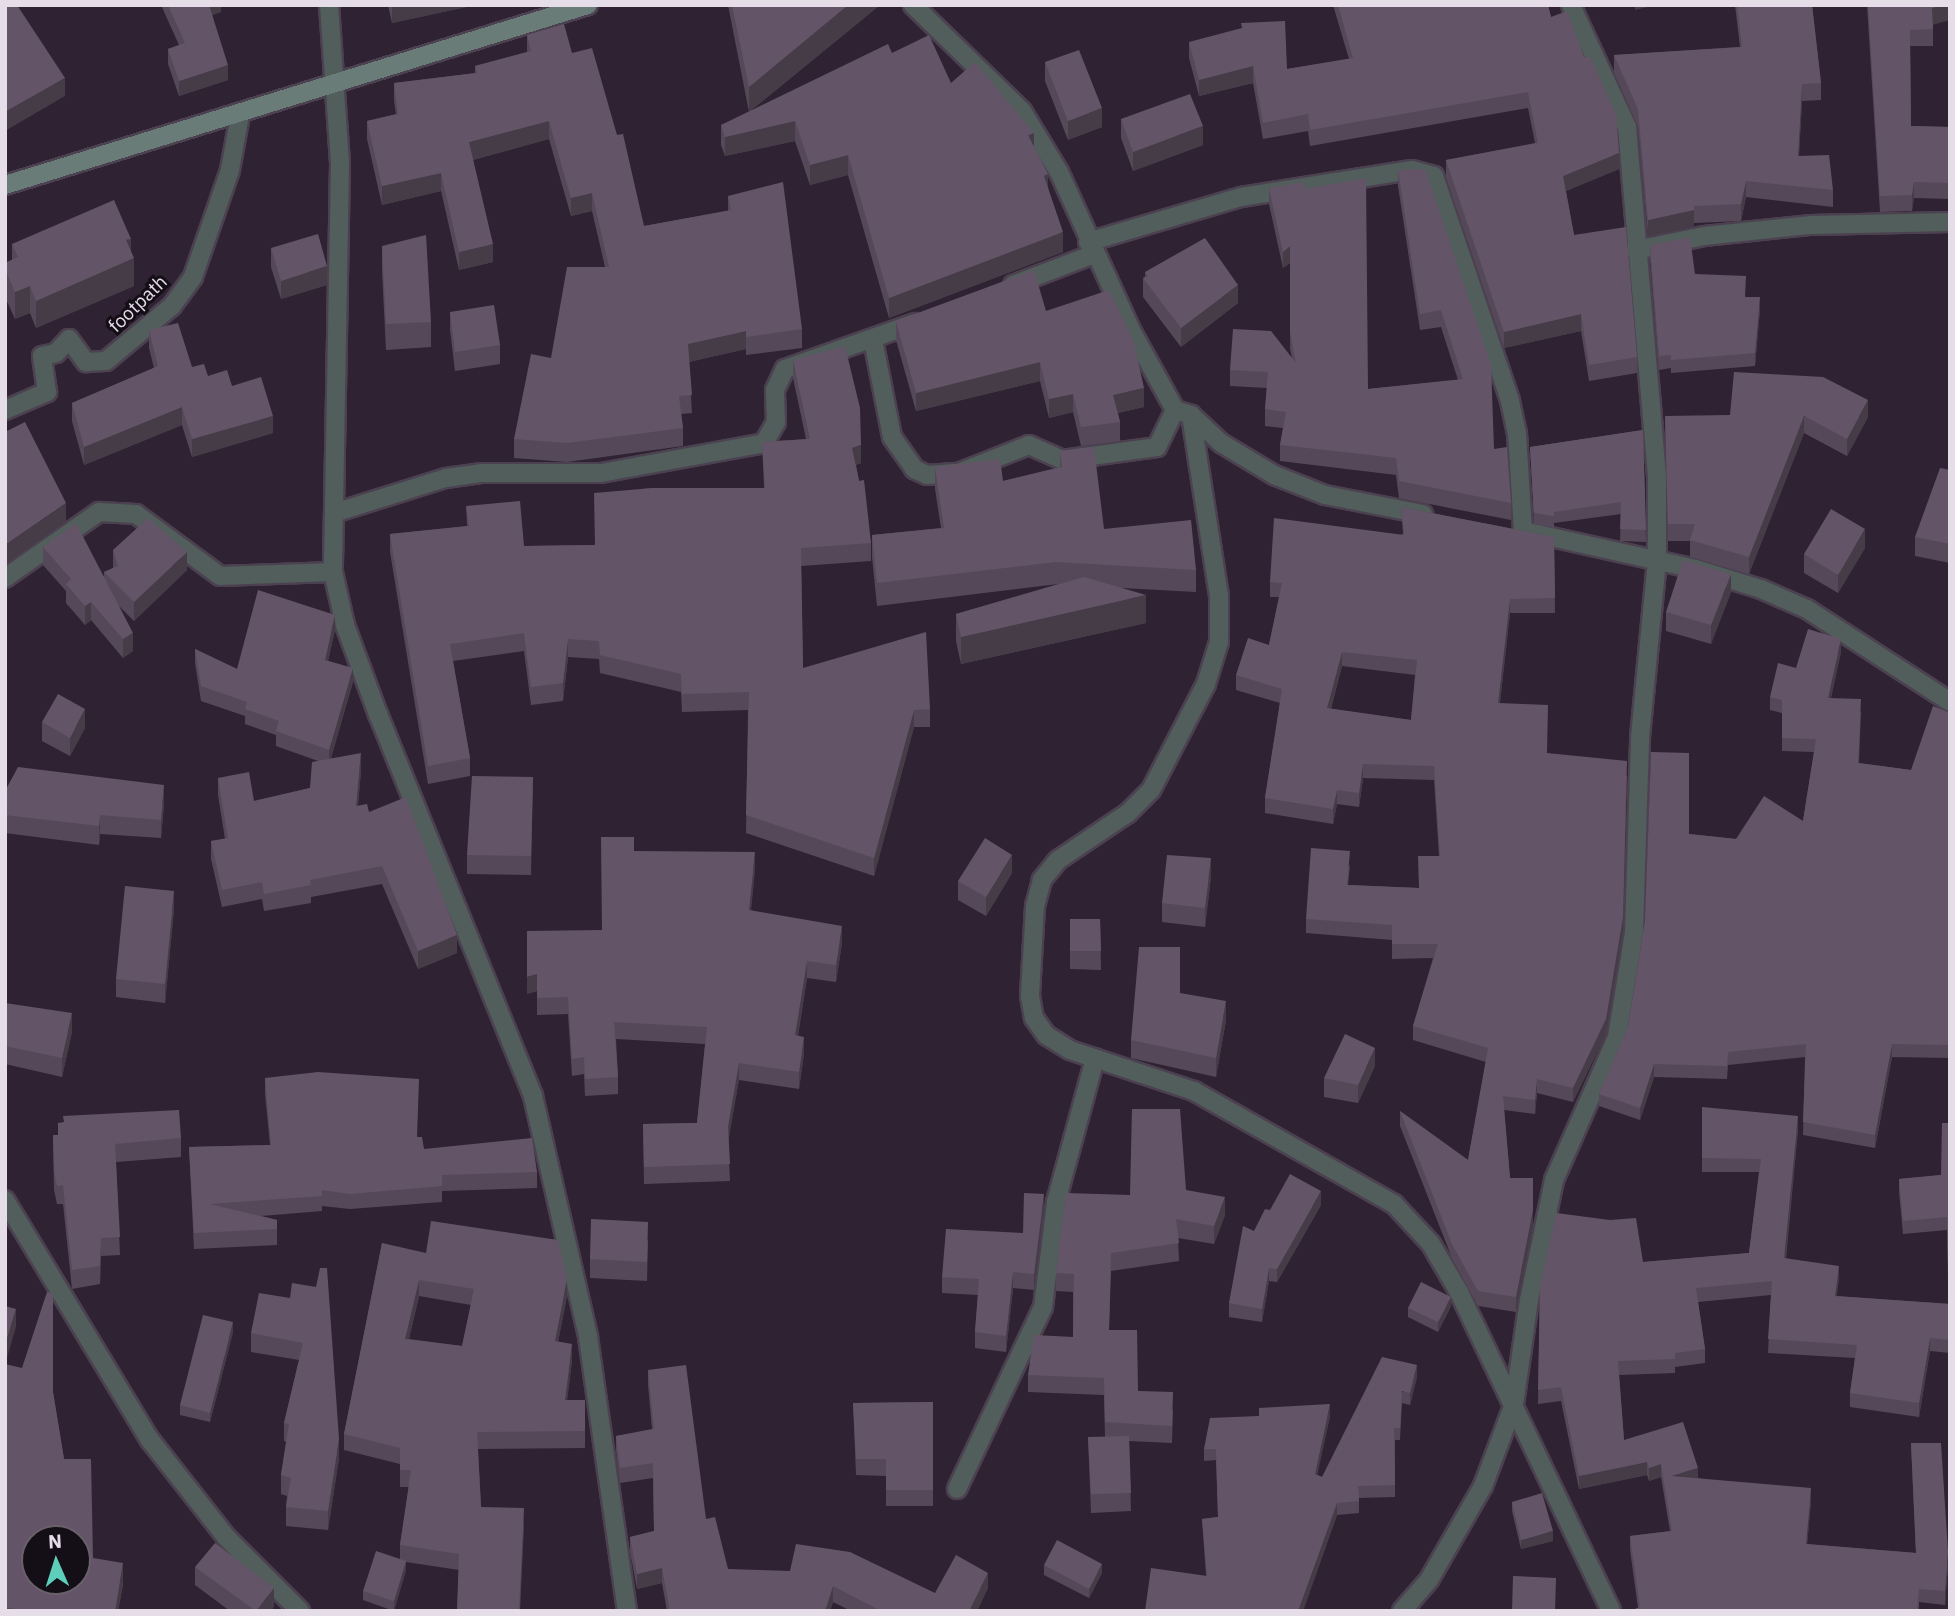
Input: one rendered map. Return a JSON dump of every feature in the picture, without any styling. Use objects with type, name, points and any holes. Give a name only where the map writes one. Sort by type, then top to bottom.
[{"type":"street","points":[[329,5],[340,233],[333,572],[345,625],[378,714],[533,1096],[589,1337],[627,1611]]},
{"type":"street","points":[[5,186],[335,86],[588,5]]},
{"type":"street","points":[[913,5],[1023,111],[1059,172],[1091,248],[1183,413],[1219,596],[1219,642],[1213,663],[1151,790],[1128,813],[1058,860],[1042,880],[1035,906],[1030,996],[1034,1018],[1046,1035],[1095,1058],[1194,1091],[1394,1205],[1431,1244],[1514,1404],[1611,1611]]},
{"type":"street","points":[[1402,1611],[1429,1580],[1483,1486],[1514,1404],[1531,1288],[1555,1180],[1617,1037],[1634,932],[1640,737],[1657,560],[1657,476],[1636,250],[1628,127],[1571,5]]},
{"type":"street","name":"footpath","points":[[5,410],[47,391],[42,356],[56,353],[69,339],[86,362],[106,361],[172,306],[193,277],[230,170],[240,115]]},
{"type":"street","points":[[990,294],[1091,248],[1241,197],[1412,170],[1434,176],[1510,401],[1517,433],[1516,530],[1657,560],[1760,589],[1807,609],[1950,702]]},
{"type":"street","points":[[1636,250],[1704,236],[1811,225],[1950,222]]},
{"type":"street","points":[[334,513],[446,478],[481,473],[601,473],[764,443],[776,422],[775,390],[785,369],[873,340],[938,314]]},
{"type":"street","points":[[873,340],[892,437],[909,463],[927,475],[958,472],[1029,446],[1062,460],[1157,447],[1183,413]]},
{"type":"street","points":[[1183,413],[1221,443],[1274,475],[1325,495],[1442,517]]},
{"type":"street","points":[[5,578],[99,512],[136,514],[220,576],[333,572]]},
{"type":"street","points":[[957,1489],[1043,1307],[1056,1202],[1095,1058]]},
{"type":"street","points":[[5,1200],[150,1440],[226,1537],[300,1611]]},
{"type":"building","points":[[5,5],[17,5],[65,78],[5,112]]},
{"type":"building","points":[[168,5],[209,5],[228,65],[179,81],[168,49],[185,43]]},
{"type":"building","points":[[732,5],[848,5],[749,87]]},
{"type":"building","points":[[1338,5],[1548,5],[1551,17],[1567,11],[1584,57],[1590,57],[1616,114],[1619,153],[1563,176],[1574,235],[1626,227],[1637,357],[1589,365],[1581,314],[1504,332],[1446,160],[1538,143],[1528,92],[1310,130],[1308,114],[1263,123],[1253,66],[1199,80],[1189,42],[1242,28],[1241,23],[1285,21],[1287,69],[1353,58]]},
{"type":"building","points":[[1737,5],[1812,5],[1821,83],[1802,84],[1798,156],[1829,155],[1833,190],[1746,181],[1741,204],[1694,206],[1694,210],[1648,220],[1638,109],[1614,55],[1742,47]]},
{"type":"building","points":[[1868,5],[1943,5],[1932,8],[1933,29],[1910,30],[1911,126],[1950,127],[1950,183],[1914,182],[1912,195],[1880,196]]},
{"type":"building","points":[[564,24],[572,53],[592,48],[617,135],[623,134],[644,226],[731,210],[728,196],[783,182],[802,329],[746,337],[746,331],[688,344],[692,395],[679,396],[683,428],[567,443],[514,439],[531,354],[551,358],[567,267],[609,267],[592,193],[571,198],[549,121],[469,142],[493,244],[459,252],[441,173],[382,186],[367,121],[398,114],[394,83],[477,73],[475,66],[531,51],[527,35]]},
{"type":"building","points":[[929,35],[951,83],[975,62],[1034,133],[1028,135],[1048,174],[1044,176],[1063,232],[889,298],[848,155],[810,165],[795,121],[725,137],[721,125],[888,44],[892,53]]},
{"type":"building","points":[[1079,50],[1102,108],[1068,121],[1045,62]]},
{"type":"building","points":[[1190,94],[1203,126],[1133,152],[1121,119]]},
{"type":"building","points":[[1425,169],[1491,365],[1494,449],[1507,447],[1511,503],[1399,481],[1396,458],[1280,445],[1286,412],[1265,409],[1268,372],[1230,370],[1233,329],[1271,331],[1296,363],[1290,332],[1290,246],[1283,252],[1269,188],[1304,182],[1305,189],[1366,178],[1368,389],[1463,379],[1441,310],[1420,314],[1398,170]]},
{"type":"building","points":[[114,200],[131,239],[126,240],[134,258],[36,301],[30,286],[15,292],[5,269],[5,263],[18,257],[12,244]]},
{"type":"building","points":[[318,234],[327,266],[281,281],[271,248]]},
{"type":"building","points":[[426,235],[431,322],[386,324],[382,246]]},
{"type":"building","points":[[1690,237],[1695,274],[1746,276],[1745,297],[1760,297],[1755,353],[1671,360],[1671,355],[1659,356],[1650,245]]},
{"type":"building","points":[[1205,238],[1238,285],[1181,328],[1143,278],[1148,276],[1145,272]]},
{"type":"building","points":[[1034,270],[1046,311],[1109,290],[1133,339],[1144,388],[1113,395],[1120,422],[1081,427],[1073,394],[1049,399],[1040,362],[916,393],[896,321]]},
{"type":"building","points":[[494,305],[500,345],[455,352],[450,312]]},
{"type":"building","points":[[178,323],[192,367],[204,364],[208,376],[227,370],[232,386],[261,377],[273,416],[192,439],[182,407],[84,447],[72,403],[158,366],[149,330]]},
{"type":"building","points":[[845,346],[860,408],[861,445],[852,448],[859,481],[864,480],[871,543],[801,548],[803,668],[926,632],[930,709],[914,710],[874,858],[746,815],[749,692],[682,694],[681,674],[600,655],[599,641],[568,639],[563,683],[531,687],[524,633],[450,644],[470,758],[428,766],[390,534],[469,526],[466,506],[520,501],[524,546],[595,545],[594,493],[652,488],[765,488],[762,442],[810,439],[793,360]]},
{"type":"building","points":[[1734,372],[1823,377],[1868,400],[1847,439],[1804,416],[1749,557],[1690,540],[1695,524],[1668,524],[1665,416],[1730,415]]},
{"type":"building","points":[[25,422],[66,503],[5,545],[5,432]]},
{"type":"building","points":[[1643,430],[1646,530],[1620,529],[1621,502],[1554,512],[1554,516],[1534,513],[1530,447]]},
{"type":"building","points":[[1094,447],[1104,529],[1191,520],[1196,570],[1056,562],[877,583],[872,535],[944,528],[935,467],[1000,459],[1003,481],[1062,467],[1060,451]]},
{"type":"building","points":[[1940,468],[1950,470],[1950,544],[1915,537]]},
{"type":"building","points":[[1401,507],[1554,537],[1555,598],[1510,599],[1498,703],[1548,705],[1547,753],[1627,761],[1623,917],[1606,1019],[1573,1088],[1537,1079],[1535,1100],[1503,1096],[1510,1178],[1533,1178],[1533,1209],[1516,1297],[1478,1291],[1452,1244],[1400,1111],[1468,1160],[1488,1048],[1413,1026],[1438,944],[1392,944],[1392,925],[1306,919],[1311,848],[1350,851],[1347,885],[1419,888],[1418,856],[1440,856],[1434,766],[1363,764],[1359,793],[1337,790],[1333,809],[1265,798],[1282,689],[1236,675],[1248,638],[1269,645],[1282,583],[1270,582],[1274,518],[1404,535]],"holes":[[[1342,652],[1417,660],[1411,720],[1327,708]]]},
{"type":"building","points":[[1831,509],[1865,529],[1838,575],[1804,554]]},
{"type":"building","points":[[148,518],[187,552],[134,602],[104,572],[118,566],[113,550]]},
{"type":"building","points":[[76,523],[133,633],[123,639],[91,602],[85,606],[66,584],[71,579],[43,547]]},
{"type":"building","points":[[1683,560],[1731,574],[1711,625],[1666,612]]},
{"type":"building","points":[[1084,577],[1146,595],[961,637],[956,614]]},
{"type":"building","points":[[258,590],[335,615],[325,660],[353,668],[329,750],[276,731],[279,721],[245,709],[247,702],[201,686],[195,649],[237,669]]},
{"type":"building","points":[[1808,629],[1841,639],[1828,698],[1861,699],[1858,763],[1911,770],[1933,706],[1950,713],[1950,1045],[1892,1044],[1875,1135],[1803,1122],[1806,1044],[1728,1052],[1727,1066],[1654,1064],[1640,1108],[1599,1094],[1628,1027],[1645,921],[1651,752],[1689,753],[1689,834],[1736,839],[1764,796],[1803,821],[1816,739],[1782,738],[1782,700],[1770,697],[1778,663],[1796,668]]},
{"type":"building","points":[[58,694],[85,709],[70,738],[42,722]]},
{"type":"building","points":[[361,753],[356,806],[367,804],[369,812],[406,797],[457,935],[418,951],[382,866],[310,880],[311,885],[264,894],[262,882],[222,890],[211,841],[228,838],[218,778],[249,772],[254,801],[310,788],[312,762]]},
{"type":"building","points":[[18,767],[164,785],[161,820],[100,815],[99,826],[5,815],[5,791]]},
{"type":"building","points":[[472,776],[533,777],[531,856],[467,855]]},
{"type":"building","points":[[601,837],[634,837],[634,851],[755,852],[749,910],[842,926],[836,965],[807,961],[795,1035],[804,1037],[799,1072],[739,1063],[728,1126],[730,1164],[644,1167],[643,1124],[697,1123],[707,1027],[614,1022],[618,1077],[585,1079],[584,1057],[572,1059],[568,997],[537,998],[537,974],[527,977],[527,931],[602,930]]},
{"type":"building","points":[[985,838],[1012,855],[986,897],[958,881]]},
{"type":"building","points":[[1167,855],[1211,858],[1205,908],[1162,903]]},
{"type":"building","points":[[125,886],[174,891],[165,984],[116,979]]},
{"type":"building","points":[[1070,919],[1100,919],[1101,951],[1070,951]]},
{"type":"building","points":[[1139,947],[1180,947],[1180,993],[1226,1001],[1216,1058],[1131,1040]]},
{"type":"building","points":[[5,1003],[72,1013],[62,1058],[5,1046]]},
{"type":"building","points":[[1345,1034],[1375,1048],[1358,1085],[1324,1078]]},
{"type":"building","points":[[318,1072],[419,1079],[417,1137],[422,1137],[424,1149],[532,1138],[537,1172],[442,1175],[442,1186],[350,1194],[322,1190],[322,1196],[209,1204],[277,1220],[277,1229],[194,1233],[189,1147],[271,1145],[265,1078]]},
{"type":"building","points":[[1702,1107],[1798,1116],[1784,1258],[1839,1266],[1835,1296],[1950,1304],[1950,1340],[1930,1338],[1919,1403],[1850,1393],[1857,1345],[1768,1339],[1772,1281],[1696,1288],[1705,1349],[1675,1353],[1675,1359],[1618,1361],[1624,1440],[1683,1422],[1698,1468],[1671,1476],[1811,1488],[1806,1544],[1916,1553],[1911,1443],[1941,1443],[1948,1552],[1945,1591],[1919,1589],[1917,1611],[1635,1611],[1640,1607],[1630,1536],[1672,1531],[1661,1464],[1649,1468],[1647,1462],[1579,1476],[1561,1387],[1538,1390],[1540,1288],[1556,1213],[1610,1220],[1636,1218],[1643,1262],[1749,1253],[1761,1159],[1702,1158]]},
{"type":"building","points":[[1132,1109],[1180,1109],[1186,1190],[1225,1197],[1214,1226],[1176,1219],[1179,1243],[1111,1253],[1109,1330],[1137,1330],[1138,1391],[1173,1392],[1172,1426],[1105,1422],[1104,1378],[1028,1375],[1034,1335],[1073,1337],[1074,1274],[1056,1273],[1066,1193],[1130,1195]]},
{"type":"building","points":[[179,1110],[181,1138],[115,1144],[120,1237],[101,1238],[100,1266],[72,1270],[63,1185],[57,1186],[54,1171],[53,1135],[58,1135],[58,1123],[64,1122],[63,1116]]},
{"type":"building","points":[[1942,1123],[1950,1123],[1950,1267],[1947,1217],[1903,1221],[1899,1179],[1941,1175]]},
{"type":"building","points":[[1290,1174],[1321,1191],[1277,1269],[1269,1268],[1262,1309],[1229,1303],[1243,1226],[1254,1231],[1265,1209],[1270,1210]]},
{"type":"building","points":[[1024,1193],[1044,1194],[1034,1274],[1013,1272],[1006,1336],[975,1332],[979,1279],[942,1277],[946,1229],[1023,1233]]},
{"type":"building","points":[[591,1219],[648,1222],[647,1262],[590,1259]]},
{"type":"building","points":[[431,1221],[558,1240],[567,1279],[555,1341],[572,1344],[565,1400],[585,1400],[585,1431],[477,1432],[481,1507],[524,1508],[519,1611],[457,1611],[459,1554],[400,1545],[411,1470],[400,1470],[400,1448],[344,1434],[382,1243],[426,1253]],"holes":[[[419,1280],[474,1289],[462,1346],[405,1339]]]},
{"type":"building","points":[[320,1268],[327,1268],[339,1439],[328,1511],[286,1507],[291,1478],[281,1475],[289,1424],[284,1423],[303,1343],[251,1333],[259,1293],[290,1298],[292,1283],[316,1287]]},
{"type":"building","points":[[1421,1282],[1451,1297],[1438,1322],[1408,1308]]},
{"type":"building","points":[[47,1292],[53,1293],[53,1392],[64,1459],[91,1459],[93,1558],[123,1563],[115,1611],[26,1611],[5,1607],[5,1364],[22,1368]]},
{"type":"building","points":[[5,1306],[16,1309],[6,1342],[5,1342]]},
{"type":"building","points":[[203,1315],[233,1322],[210,1413],[180,1405]]},
{"type":"building","points":[[1382,1357],[1417,1365],[1410,1393],[1402,1391],[1400,1428],[1394,1428],[1395,1485],[1358,1486],[1359,1501],[1337,1503],[1298,1611],[1145,1611],[1151,1568],[1207,1576],[1202,1519],[1218,1517],[1216,1449],[1204,1449],[1210,1418],[1259,1416],[1259,1408],[1330,1404],[1315,1474],[1322,1477]]},
{"type":"building","points":[[686,1365],[706,1519],[715,1517],[728,1569],[790,1571],[796,1544],[850,1552],[935,1593],[956,1555],[988,1573],[969,1611],[881,1611],[833,1586],[825,1611],[670,1611],[662,1568],[637,1574],[630,1537],[654,1531],[653,1463],[620,1468],[616,1436],[654,1429],[648,1370]]},
{"type":"building","points":[[933,1402],[933,1490],[886,1490],[886,1459],[856,1459],[853,1403]]},
{"type":"building","points":[[1129,1436],[1131,1493],[1091,1494],[1088,1437]]},
{"type":"building","points":[[1542,1493],[1553,1531],[1521,1540],[1512,1502]]},
{"type":"building","points":[[1057,1540],[1102,1564],[1089,1589],[1044,1565]]},
{"type":"building","points":[[215,1543],[274,1588],[256,1611],[195,1567]]},
{"type":"building","points":[[376,1551],[406,1561],[394,1601],[363,1591]]},
{"type":"building","points":[[1513,1576],[1556,1578],[1555,1611],[1512,1611]]}]
